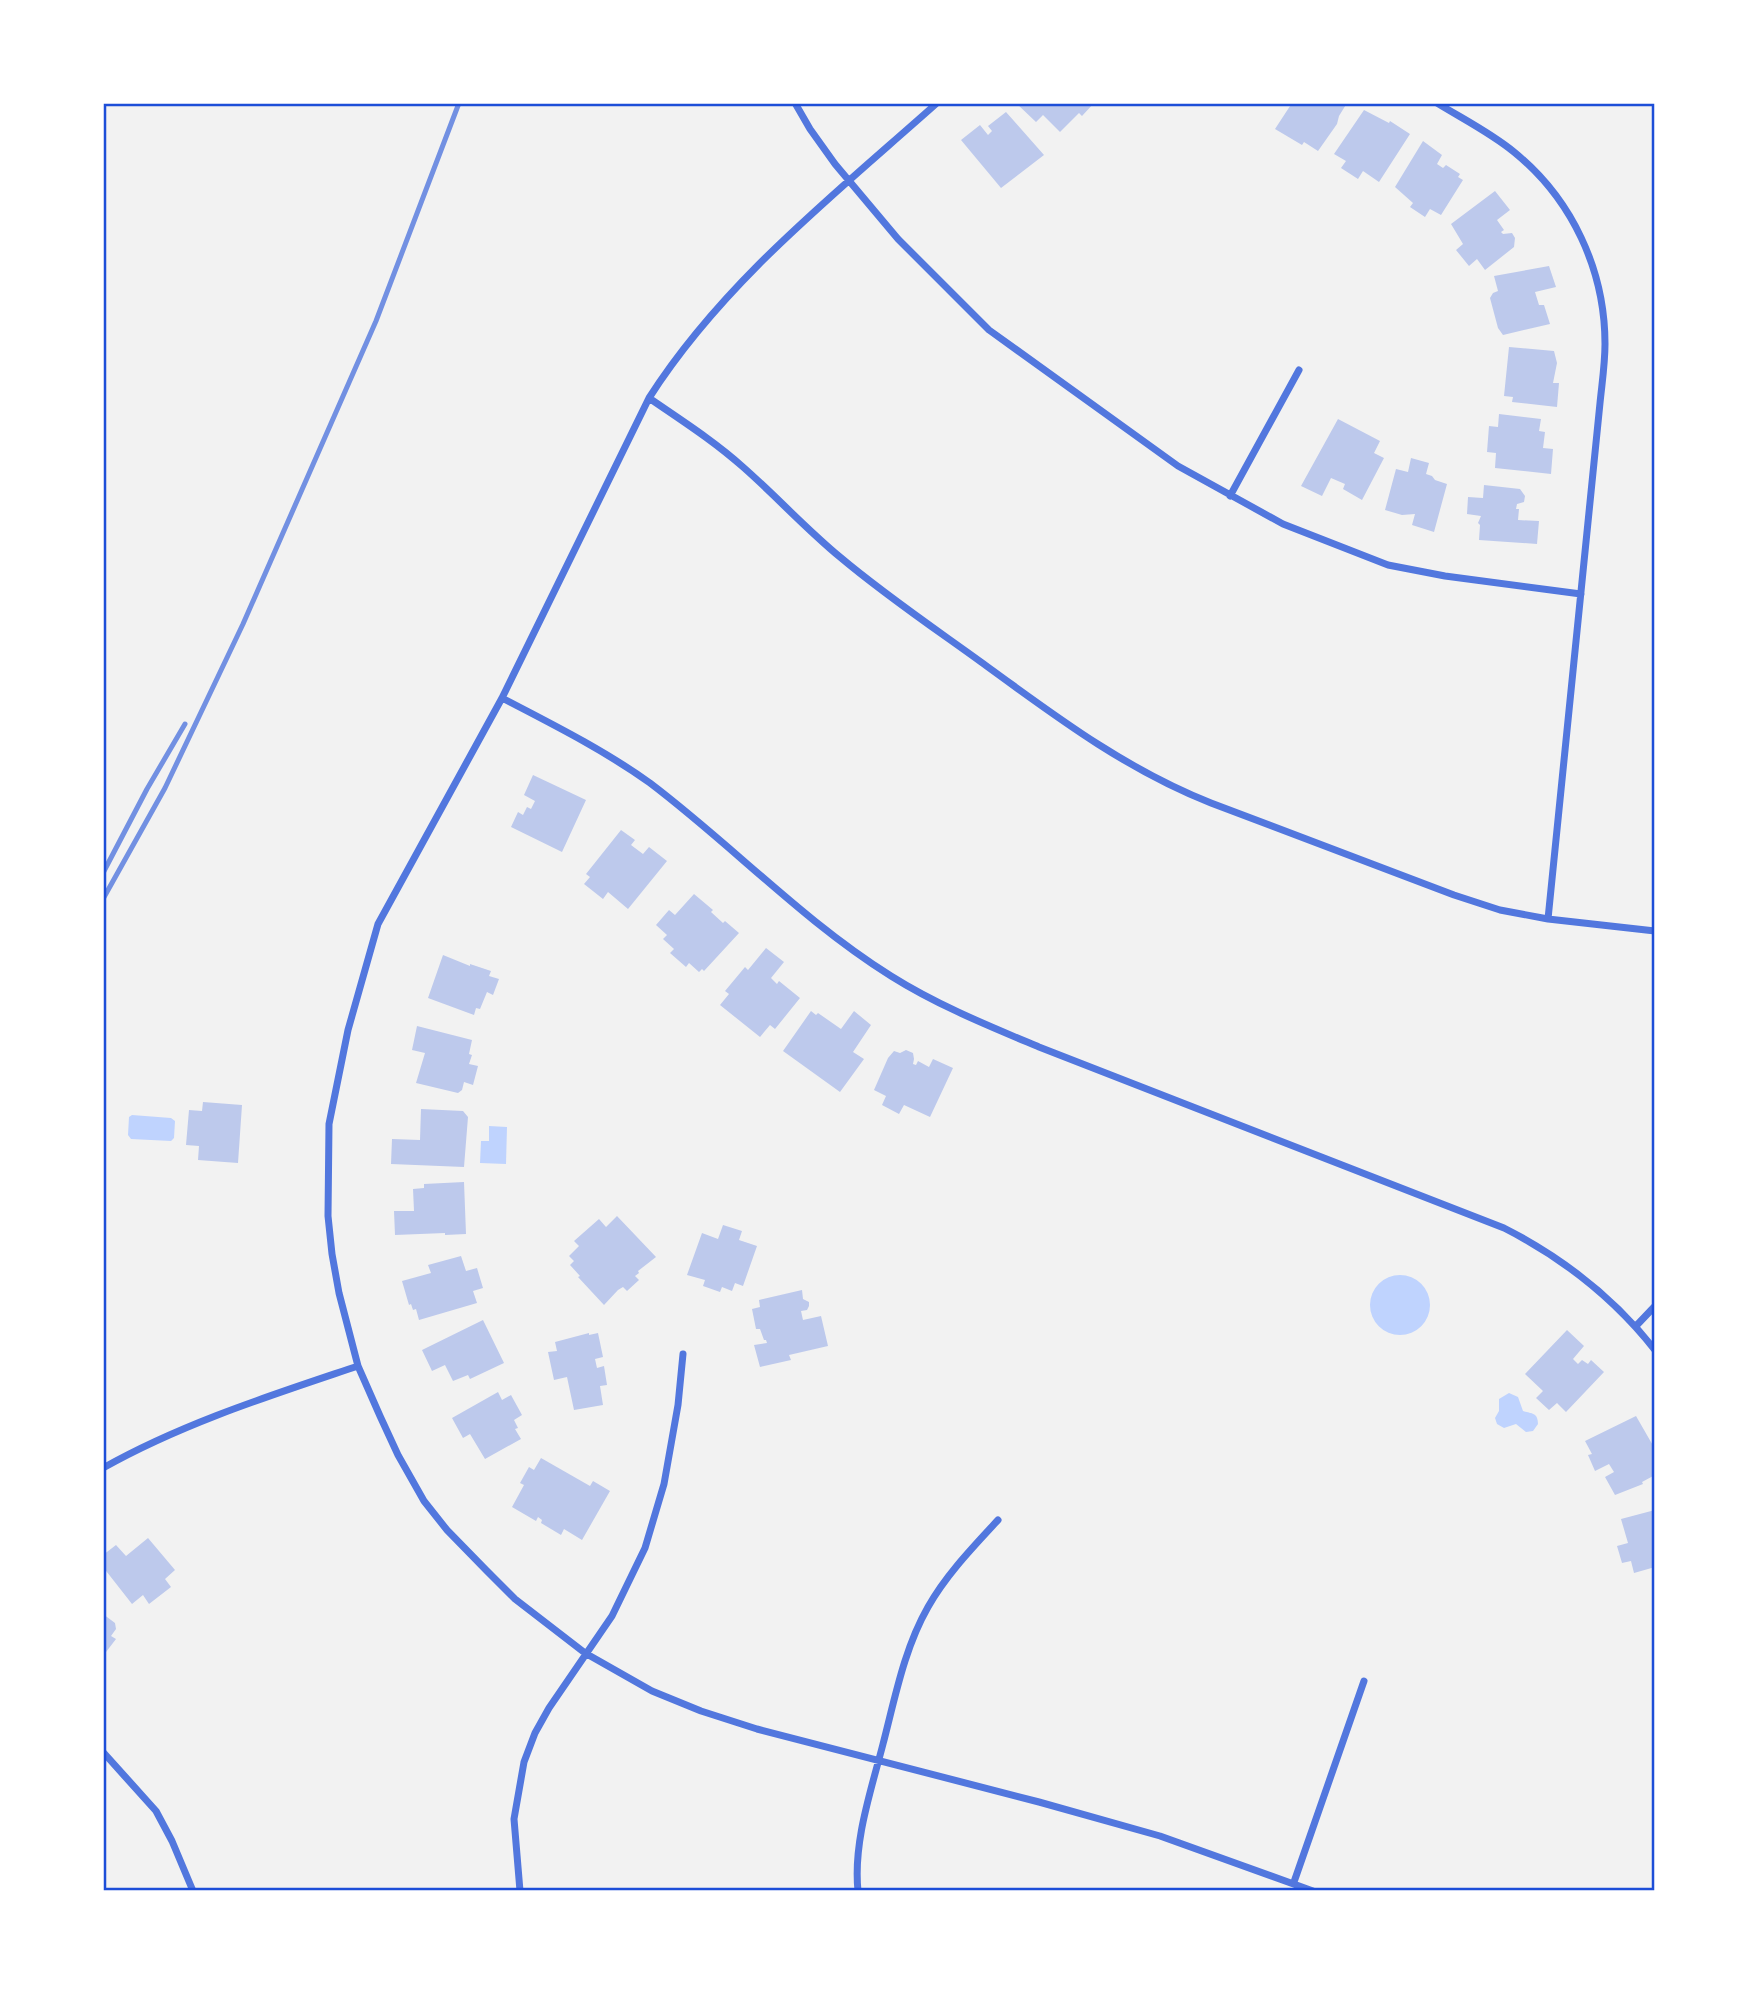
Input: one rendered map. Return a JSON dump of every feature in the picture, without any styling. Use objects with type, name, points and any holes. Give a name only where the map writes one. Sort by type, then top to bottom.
[{"type":"street","points":[[795,103],[810,129],[848,181],[898,239],[989,330],[1178,466],[1283,524],[1388,565],[1445,576],[1581,594]]},
{"type":"street","points":[[937,103],[775,250],[706,321],[673,360],[649,398],[502,698],[378,924],[340,1059],[329,1124],[328,1216],[339,1293],[358,1366],[398,1455],[424,1501],[447,1530],[514,1600],[585,1653],[652,1690],[701,1711],[757,1729],[1160,1836],[1313,1891]]},
{"type":"street","points":[[1437,103],[1514,152],[1549,187],[1570,216],[1587,248],[1594,267],[1603,313],[1605,346],[1548,919]]},
{"type":"street","points":[[1230,496],[1298,370]]},
{"type":"street","points":[[649,398],[743,466],[803,525],[895,600],[1066,723],[1134,768],[1181,791],[1454,895],[1500,909],[1548,919],[1655,931]]},
{"type":"street","points":[[502,698],[608,755],[648,782],[703,825],[807,916],[854,951],[923,994],[1039,1048],[1504,1228],[1538,1245],[1581,1276],[1636,1326],[1655,1350]]},
{"type":"street","points":[[1636,1326],[1655,1306]]},
{"type":"street","points":[[520,1891],[514,1819],[524,1762],[535,1733],[585,1653],[612,1616],[645,1548],[664,1484],[678,1405],[683,1354]]},
{"type":"street","points":[[103,1468],[145,1444],[254,1401],[358,1366]]},
{"type":"street","points":[[858,1891],[860,1844],[878,1760],[910,1644],[928,1606],[965,1556],[998,1520]]},
{"type":"street","points":[[1293,1882],[1364,1681]]},
{"type":"street","points":[[103,1752],[156,1811],[193,1891]]},
{"type":"water","points":[[129,1117],[171,1118],[175,1121],[174,1138],[171,1141],[131,1139],[128,1135]]},
{"type":"water","points":[[489,1126],[507,1127],[506,1164],[480,1163],[481,1141],[489,1141]]},
{"type":"water","points":[[1400,1275],[1421,1284],[1430,1305],[1421,1326],[1400,1335],[1379,1326],[1370,1305],[1379,1284]]},
{"type":"water","points":[[1509,1393],[1518,1397],[1523,1411],[1537,1417],[1538,1424],[1533,1431],[1526,1432],[1516,1424],[1504,1428],[1497,1424],[1495,1418],[1499,1411],[1499,1399]]},
{"type":"building","points":[[1016,103],[1094,103],[1082,116],[1079,113],[1060,132],[1043,115],[1036,122]]},
{"type":"building","points":[[1292,103],[1347,103],[1337,124],[1318,151],[1275,129]]},
{"type":"building","points":[[1364,110],[1389,123],[1390,121],[1410,134],[1379,182],[1363,171],[1358,179],[1341,168],[1346,161],[1334,154]]},
{"type":"building","points":[[1006,112],[1044,155],[1001,188],[961,140],[980,125],[988,135],[992,131],[988,126]]},
{"type":"building","points":[[1423,141],[1442,155],[1437,164],[1443,168],[1446,165],[1460,174],[1458,177],[1463,180],[1441,215],[1430,209],[1425,217],[1410,207],[1413,203],[1395,187]]},
{"type":"building","points":[[1495,191],[1510,210],[1497,220],[1504,230],[1501,232],[1503,234],[1512,233],[1515,238],[1514,247],[1485,270],[1477,259],[1469,266],[1456,250],[1463,244],[1451,224]]},
{"type":"building","points":[[1549,266],[1556,287],[1535,292],[1539,305],[1544,305],[1550,324],[1503,335],[1498,328],[1490,298],[1498,291],[1494,276]]},
{"type":"building","points":[[1509,347],[1554,351],[1557,363],[1553,383],[1559,383],[1557,407],[1512,402],[1513,397],[1504,396]]},
{"type":"building","points":[[1499,414],[1541,419],[1539,431],[1545,432],[1543,448],[1553,449],[1551,474],[1495,468],[1496,453],[1487,452],[1489,426],[1498,427]]},
{"type":"building","points":[[1338,419],[1380,441],[1374,453],[1384,458],[1362,500],[1343,489],[1345,484],[1331,478],[1322,496],[1301,486]]},
{"type":"building","points":[[1411,458],[1429,463],[1426,474],[1447,484],[1434,532],[1412,525],[1415,514],[1402,515],[1385,510],[1396,469],[1408,472]]},
{"type":"building","points":[[1484,485],[1520,489],[1525,496],[1524,502],[1517,504],[1518,520],[1539,521],[1537,544],[1479,540],[1478,523],[1481,516],[1467,514],[1468,497],[1483,498]]},
{"type":"building","points":[[533,775],[586,800],[562,852],[511,827],[518,812],[523,815],[527,807],[531,809],[535,801],[524,795]]},
{"type":"building","points":[[621,830],[635,840],[631,845],[643,854],[649,847],[667,861],[628,909],[608,892],[603,899],[584,884],[590,877],[586,874]]},
{"type":"building","points":[[694,894],[713,910],[711,912],[723,923],[725,921],[739,933],[704,971],[702,969],[699,972],[689,963],[686,967],[670,953],[674,949],[663,939],[667,935],[656,925],[669,910],[675,915]]},
{"type":"building","points":[[766,948],[784,962],[771,978],[800,998],[775,1029],[770,1025],[760,1037],[720,1005],[729,994],[725,991],[745,967],[748,970]]},
{"type":"building","points":[[443,955],[491,971],[489,976],[499,979],[493,995],[487,992],[480,1009],[476,1008],[474,1015],[428,998]]},
{"type":"building","points":[[811,1011],[841,1029],[854,1011],[871,1025],[853,1052],[864,1059],[840,1092],[783,1051]]},
{"type":"building","points":[[417,1026],[472,1040],[469,1064],[478,1066],[473,1085],[464,1082],[458,1093],[416,1083],[425,1053],[412,1050]]},
{"type":"building","points":[[906,1050],[913,1053],[913,1064],[916,1065],[918,1061],[929,1067],[933,1059],[953,1068],[930,1117],[904,1105],[899,1114],[882,1105],[886,1096],[874,1090],[888,1058],[894,1051],[900,1053]]},
{"type":"building","points":[[203,1102],[242,1105],[238,1163],[198,1160],[199,1146],[186,1145],[189,1110],[202,1111]]},
{"type":"building","points":[[421,1109],[463,1111],[468,1117],[464,1167],[391,1164],[392,1139],[420,1140]]},
{"type":"building","points":[[464,1182],[466,1234],[395,1235],[394,1211],[414,1211],[413,1189],[424,1188],[424,1184]]},
{"type":"building","points":[[617,1216],[656,1257],[638,1271],[635,1276],[639,1280],[627,1291],[623,1287],[618,1290],[604,1305],[578,1277],[580,1276],[570,1265],[574,1261],[569,1256],[579,1246],[574,1241],[599,1219],[606,1227]]},
{"type":"building","points":[[723,1225],[742,1231],[739,1240],[757,1246],[743,1286],[735,1283],[732,1291],[722,1287],[720,1292],[703,1286],[705,1280],[687,1275],[702,1233],[718,1239]]},
{"type":"building","points":[[461,1256],[466,1271],[477,1268],[483,1288],[473,1291],[477,1303],[419,1320],[416,1309],[413,1310],[411,1304],[409,1305],[402,1281],[431,1273],[428,1265]]},
{"type":"building","points":[[802,1290],[803,1299],[809,1302],[807,1310],[801,1311],[803,1320],[821,1316],[828,1346],[789,1355],[791,1360],[760,1367],[754,1345],[767,1343],[760,1329],[756,1329],[752,1309],[760,1307],[759,1300]]},
{"type":"building","points":[[483,1320],[504,1363],[470,1379],[468,1375],[453,1381],[445,1365],[432,1371],[422,1350]]},
{"type":"building","points":[[1567,1330],[1584,1346],[1573,1359],[1578,1364],[1582,1360],[1588,1364],[1591,1360],[1604,1372],[1566,1412],[1557,1403],[1549,1410],[1536,1398],[1543,1391],[1525,1374]]},
{"type":"building","points":[[598,1333],[603,1357],[595,1359],[597,1368],[604,1366],[607,1385],[600,1386],[603,1405],[574,1410],[567,1377],[554,1380],[548,1352],[557,1351],[555,1342]]},
{"type":"building","points":[[498,1392],[502,1400],[511,1395],[522,1415],[514,1420],[518,1428],[515,1429],[521,1439],[485,1459],[470,1434],[463,1438],[452,1418]]},
{"type":"building","points":[[1636,1416],[1655,1449],[1655,1475],[1642,1482],[1643,1484],[1615,1495],[1605,1477],[1614,1472],[1609,1464],[1595,1471],[1588,1455],[1592,1454],[1585,1441]]},
{"type":"building","points":[[541,1458],[590,1486],[593,1481],[610,1491],[582,1540],[564,1529],[561,1535],[541,1523],[542,1520],[538,1517],[536,1521],[512,1507],[524,1485],[520,1483],[529,1467],[534,1470]]},
{"type":"building","points":[[1655,1510],[1655,1567],[1634,1573],[1631,1561],[1622,1563],[1617,1546],[1628,1543],[1621,1519]]},
{"type":"building","points":[[148,1538],[175,1570],[165,1579],[171,1587],[149,1604],[143,1595],[132,1604],[103,1567],[103,1555],[116,1545],[126,1556]]},
{"type":"building","points":[[103,1614],[115,1623],[116,1629],[111,1636],[116,1639],[103,1656]]},
{"type":"railway","points":[[103,899],[165,788],[243,624],[376,321],[459,103]]},
{"type":"railway","points":[[103,873],[185,724]]}]
